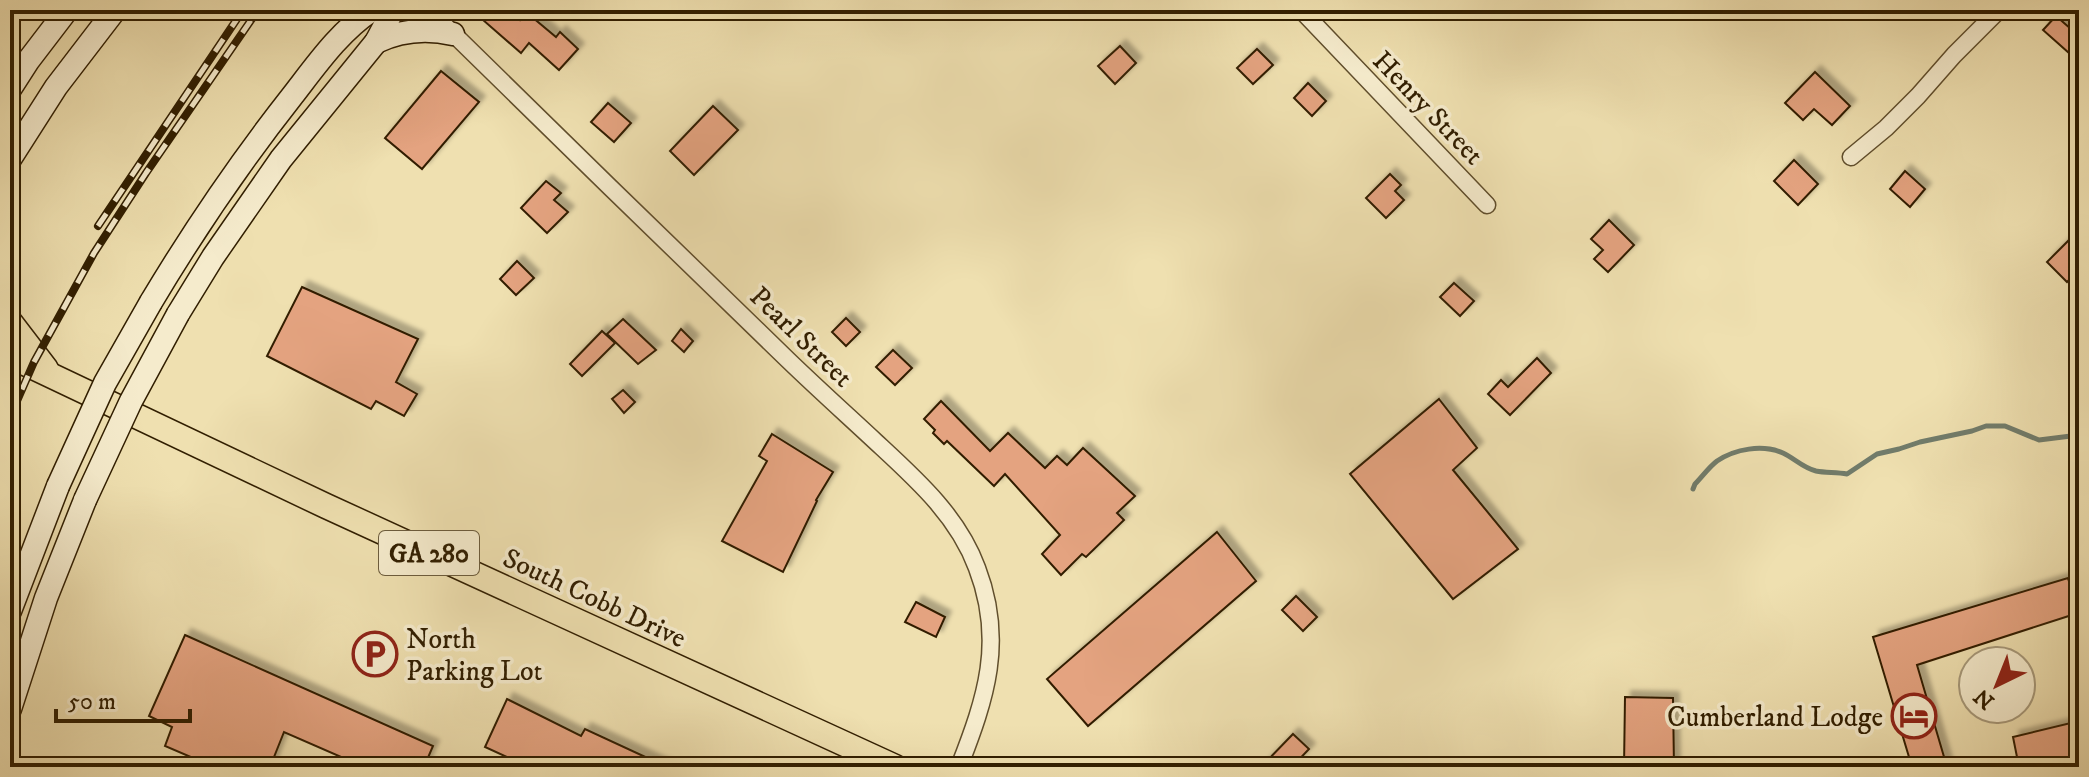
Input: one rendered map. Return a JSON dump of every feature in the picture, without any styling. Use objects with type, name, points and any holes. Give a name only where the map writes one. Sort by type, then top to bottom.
[{"type":"main road","points":[[10,322],[50,374]]},
{"type":"main road","name":"South Cobb Drive","points":[[10,356],[326,506],[895,767]]},
{"type":"street","points":[[10,89],[67,10]]},
{"type":"street","points":[[10,159],[56,87],[115,10]]},
{"type":"street","points":[[10,611],[58,486],[105,383],[151,302],[250,150],[311,71],[354,22],[372,10]]},
{"type":"street","points":[[10,709],[46,598],[85,500],[131,401],[178,314],[281,159],[376,42],[393,10]]},
{"type":"street","name":"Pearl Street","points":[[429,10],[447,24],[792,363],[913,477],[946,513],[961,535],[986,593],[991,650],[983,699],[959,767]]},
{"type":"street","name":"Henry Street","points":[[1301,10],[1487,205]]},
{"type":"street","points":[[1851,157],[1886,128],[1999,10]]},
{"type":"street","points":[[376,42],[416,30],[436,31],[447,24]]},
{"type":"building","points":[[492,10],[508,10],[520,20],[526,12],[556,37],[560,32],[578,49],[559,70],[529,43],[521,53],[483,20]]},
{"type":"building","points":[[2056,16],[2079,36],[2079,41],[2069,53],[2043,30]]},
{"type":"building","points":[[1120,46],[1136,63],[1115,84],[1098,66]]},
{"type":"building","points":[[1257,49],[1273,65],[1253,84],[1237,68]]},
{"type":"building","points":[[441,71],[479,102],[422,169],[385,138]]},
{"type":"building","points":[[1815,72],[1850,106],[1832,125],[1814,109],[1803,120],[1785,103]]},
{"type":"building","points":[[1308,83],[1326,101],[1312,116],[1294,98]]},
{"type":"building","points":[[608,103],[631,123],[614,142],[591,122]]},
{"type":"building","points":[[713,106],[738,130],[694,175],[670,151]]},
{"type":"building","points":[[1794,160],[1818,184],[1798,205],[1774,181]]},
{"type":"building","points":[[1905,171],[1925,189],[1910,207],[1890,189]]},
{"type":"building","points":[[1390,174],[1401,185],[1395,191],[1404,200],[1386,218],[1366,198]]},
{"type":"building","points":[[546,181],[561,193],[554,200],[568,212],[547,233],[521,208]]},
{"type":"building","points":[[1609,220],[1634,245],[1608,272],[1594,259],[1603,250],[1591,239]]},
{"type":"building","points":[[2070,239],[2079,248],[2079,270],[2067,282],[2047,262]]},
{"type":"building","points":[[517,261],[534,278],[516,295],[500,279]]},
{"type":"building","points":[[1454,283],[1474,301],[1460,316],[1440,297]]},
{"type":"building","points":[[302,287],[418,339],[396,382],[417,394],[404,416],[376,401],[371,409],[267,356]]},
{"type":"building","points":[[846,318],[860,332],[846,346],[832,332]]},
{"type":"building","points":[[623,319],[656,350],[638,364],[607,334]]},
{"type":"building","points":[[681,329],[693,341],[684,352],[672,341]]},
{"type":"building","points":[[602,331],[615,343],[582,376],[570,364]]},
{"type":"building","points":[[893,350],[912,368],[895,385],[876,367]]},
{"type":"building","points":[[1537,358],[1551,373],[1510,415],[1488,394],[1501,380],[1508,387]]},
{"type":"building","points":[[623,390],[635,402],[624,413],[612,399]]},
{"type":"building","points":[[1439,399],[1477,448],[1453,470],[1518,549],[1453,599],[1350,474]]},
{"type":"building","points":[[941,401],[990,451],[1008,433],[1045,468],[1057,456],[1067,465],[1083,448],[1135,496],[1117,513],[1124,520],[1086,557],[1082,554],[1061,575],[1042,554],[1060,535],[1005,474],[994,486],[947,441],[944,444],[933,433],[935,430],[924,419]]},
{"type":"building","points":[[772,434],[833,472],[816,500],[783,572],[722,541],[767,461],[759,456]]},
{"type":"building","points":[[1217,532],[1256,581],[1088,726],[1047,679]]},
{"type":"building","name":"Cumberland Lodge","points":[[2068,578],[2078,613],[1979,645],[1957,645],[1957,652],[1917,665],[1947,767],[1912,767],[1873,637]]},
{"type":"building","points":[[1296,596],[1317,617],[1303,631],[1282,610]]},
{"type":"building","points":[[916,602],[945,617],[936,637],[905,622]]},
{"type":"building","points":[[185,635],[433,746],[424,767],[364,767],[284,732],[270,767],[214,767],[165,746],[172,727],[149,716]]},
{"type":"building","points":[[1625,697],[1673,698],[1674,767],[1624,767]]},
{"type":"building","points":[[507,699],[581,736],[585,729],[667,767],[529,767],[485,747]]},
{"type":"building","points":[[2079,721],[2079,767],[2019,767],[2013,737]]},
{"type":"building","points":[[1293,734],[1309,749],[1292,767],[1261,767]]},
{"type":"waterway","points":[[1693,489],[1717,461],[1749,449],[1775,450],[1811,470],[1847,474],[1877,454],[1986,426],[2005,426],[2039,440],[2079,435]]},
{"type":"railway","points":[[98,226],[243,10]]},
{"type":"railway","points":[[10,417],[34,362],[94,253],[258,10]]},
{"type":"place","name":"North Parking Lot","points":[[375,654]]},
{"type":"place","name":"Cumberland Lodge","points":[[1914,716]]}]
